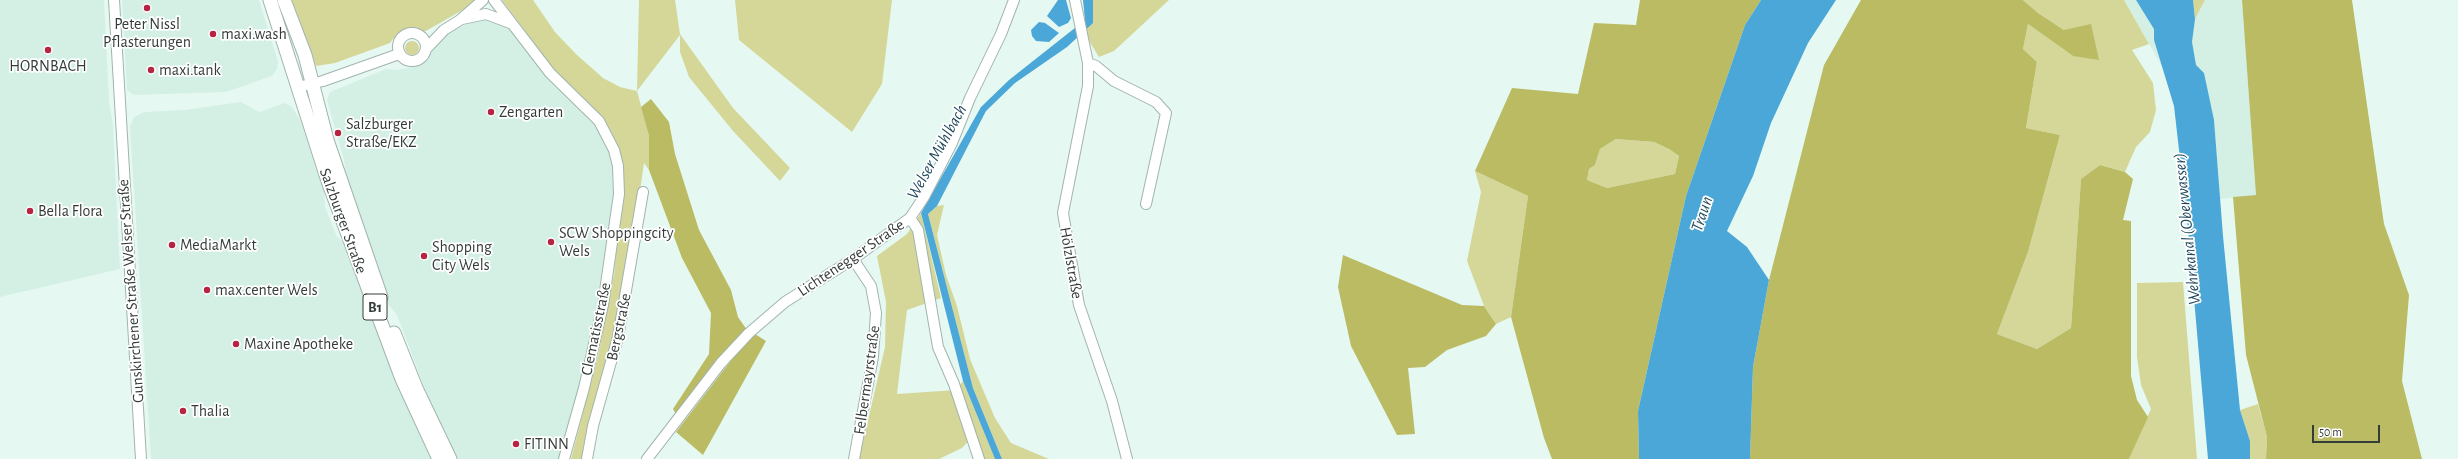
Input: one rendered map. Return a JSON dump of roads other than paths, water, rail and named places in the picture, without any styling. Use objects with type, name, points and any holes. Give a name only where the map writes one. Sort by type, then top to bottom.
[{"type":"main road","name":"Salzburger Straße","points":[[270,0],[328,180],[408,391],[439,459]]},
{"type":"main road","name":"Salzburger Straße","points":[[284,0],[296,28],[314,83],[327,140],[359,239],[416,388],[450,459]]},
{"type":"street","name":"Gunskirchener Straße Welser Straße","points":[[114,0],[120,123],[141,459]]},
{"type":"street","points":[[444,30],[420,35],[413,33],[403,36],[398,48],[399,54],[403,58],[414,61],[424,55],[426,49],[444,30],[460,20],[482,0]]},
{"type":"street","name":"Lichtenegger Straße","points":[[647,459],[721,363],[748,333],[785,302],[853,259],[910,218],[924,196],[952,143],[970,98],[1001,34],[1014,0]]},
{"type":"street","name":"Hölzlstraße","points":[[1075,0],[1088,63],[1088,86],[1063,213],[1079,305],[1112,401],[1127,459]]},
{"type":"street","points":[[486,14],[495,1]]},
{"type":"street","name":"Clematisstraße","points":[[495,1],[510,23],[550,73],[599,121],[614,150],[618,166],[619,194],[603,305],[584,388],[564,459]]},
{"type":"street","points":[[460,20],[486,14],[510,23]]},
{"type":"street","points":[[420,35],[424,39],[426,49]]},
{"type":"street","points":[[298,87],[399,54]]},
{"type":"street","points":[[1088,63],[1096,66],[1114,80],[1156,102],[1166,113],[1146,204]]},
{"type":"street","name":"Bergstraße","points":[[587,459],[593,426],[618,337],[643,192]]},
{"type":"street","points":[[910,218],[918,230],[938,346],[954,384],[979,459]]},
{"type":"street","name":"Felbermayrstraße","points":[[853,259],[871,286],[876,313],[873,357],[854,459]]},
{"type":"water","points":[[1058,0],[1066,0],[1071,18],[1068,23],[1059,27],[1047,16]]},
{"type":"water","points":[[1083,0],[1093,0],[1093,23],[1067,47],[1015,83],[986,111],[937,206],[928,214],[973,388],[1002,459],[995,459],[963,381],[921,213],[981,107],[1009,80],[1085,20]]},
{"type":"water","name":"Traun","points":[[1761,0],[1836,0],[1808,43],[1771,123],[1753,176],[1727,231],[1747,247],[1769,280],[1753,367],[1750,459],[1639,459],[1638,411],[1686,196],[1745,25]]},
{"type":"water","points":[[2136,0],[2193,0],[2195,19],[2192,42],[2196,65],[2204,73],[2214,120],[2223,236],[2240,410],[2250,441],[2250,459],[2208,459],[2188,229],[2174,106],[2154,40],[2154,29]]},
{"type":"water","points":[[1039,22],[1045,23],[1059,33],[1049,42],[1036,41],[1032,36],[1031,30]]},
{"type":"place","name":"Peter Nissl Pflasterungen","points":[[147,8]]},
{"type":"place","name":"maxi.wash","points":[[213,34]]},
{"type":"place","name":"HORNBACH","points":[[48,50]]},
{"type":"place","name":"maxi.tank","points":[[151,70]]},
{"type":"place","name":"Zengarten","points":[[491,112]]},
{"type":"place","name":"Salzburger Straße/EKZ","points":[[338,133]]},
{"type":"place","name":"Bella Flora","points":[[30,211]]},
{"type":"place","name":"SCW Shoppingcity Wels","points":[[551,242]]},
{"type":"place","name":"MediaMarkt","points":[[172,245]]},
{"type":"place","name":"Shopping City Wels","points":[[424,256]]},
{"type":"place","name":"max.center Wels","points":[[207,290]]},
{"type":"place","name":"Maxine Apotheke","points":[[236,344]]},
{"type":"place","name":"Thalia","points":[[183,411]]},
{"type":"place","name":"FITINN","points":[[516,444]]},
{"type":"water label","name":"Welser Mühlbach","points":[[937,152]]},
{"type":"water label","name":"Wehrkanal (Oberwasser)","points":[[2187,229]]}]
